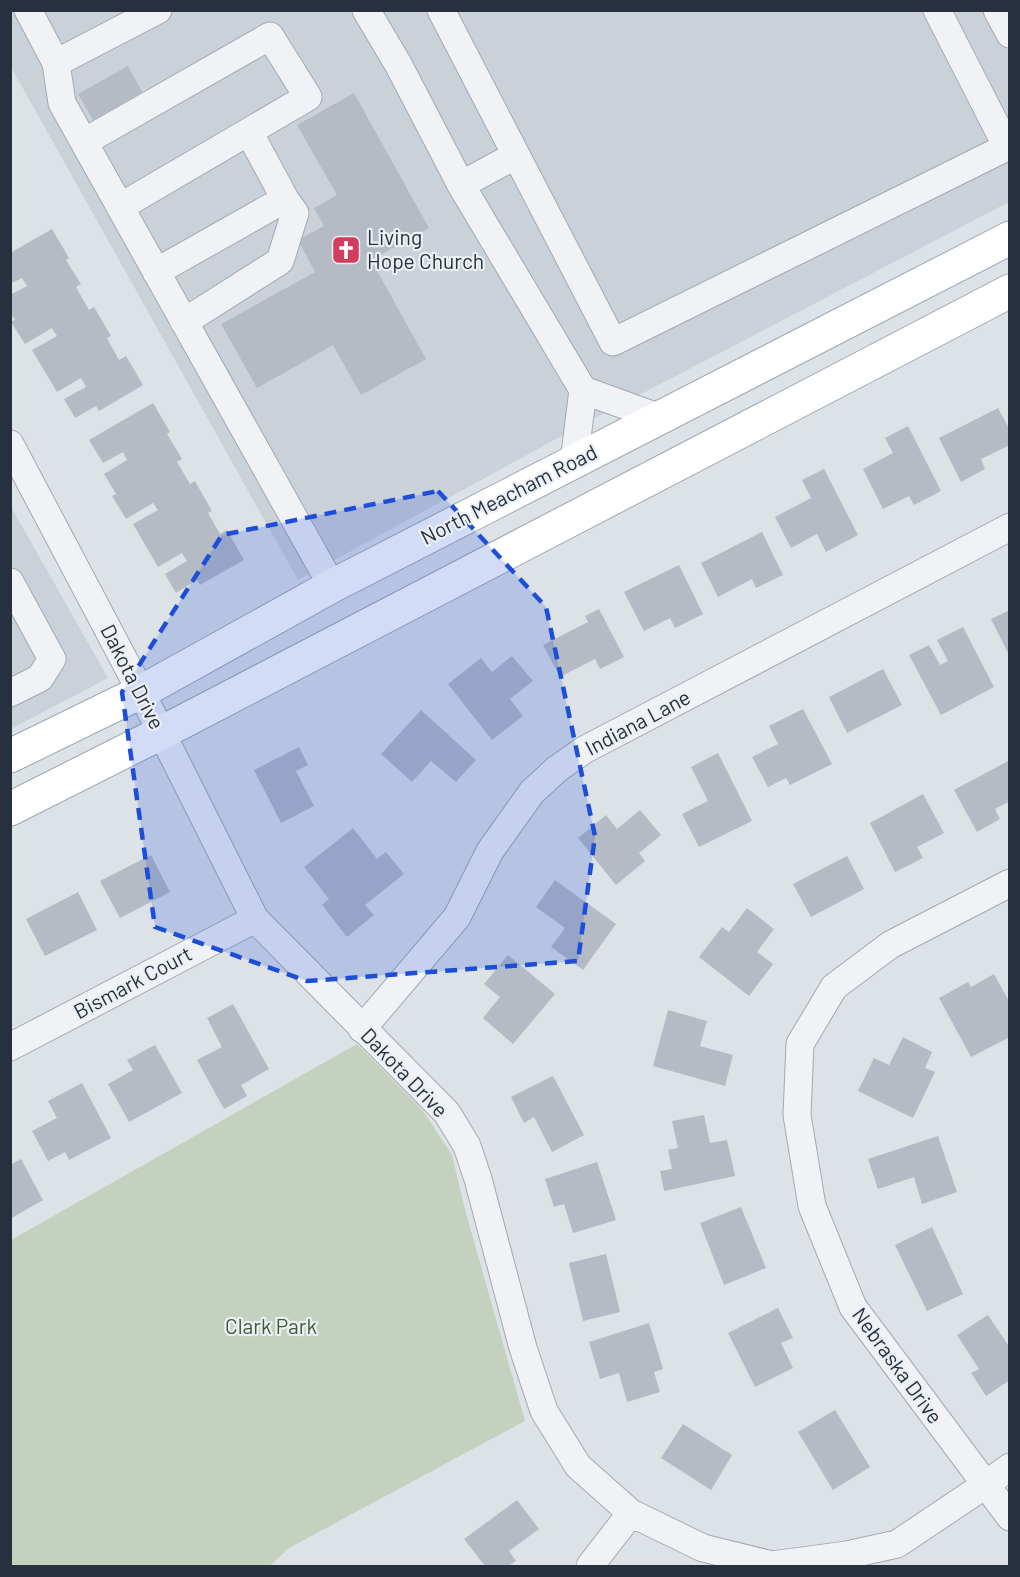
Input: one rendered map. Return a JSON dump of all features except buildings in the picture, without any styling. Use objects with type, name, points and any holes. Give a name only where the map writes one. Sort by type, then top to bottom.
[{"type":"main road","name":"North Meacham Road","points":[[10,756],[141,692],[332,586],[1010,238]]},
{"type":"main road","points":[[10,809],[161,733],[1010,291]]},
{"type":"street","points":[[28,10],[56,63],[62,103],[332,586]]},
{"type":"street","points":[[56,63],[158,10]]},
{"type":"street","points":[[366,10],[398,64],[461,185],[583,390],[574,462]]},
{"type":"street","points":[[441,10],[614,342],[1007,147],[937,10]]},
{"type":"street","points":[[997,10],[1010,34]]},
{"type":"street","points":[[84,142],[270,36],[308,97],[120,207]]},
{"type":"street","points":[[184,322],[280,261],[295,213],[249,132]]},
{"type":"street","points":[[461,185],[516,155]]},
{"type":"street","points":[[156,272],[285,199]]},
{"type":"street","points":[[583,390],[660,418]]},
{"type":"street","name":"Dakota Drive","points":[[10,444],[18,477],[141,692],[255,919],[447,1113],[467,1146],[523,1348],[544,1412],[578,1466],[631,1513],[703,1548],[772,1565],[847,1555],[897,1544],[1010,1467]]},
{"type":"street","name":"Indiana Lane","points":[[362,1029],[457,917],[490,851],[532,792],[557,769],[584,750],[1010,527]]},
{"type":"street","points":[[10,582],[52,658],[40,678],[10,693]]},
{"type":"street","name":"Nebraska Drive","points":[[1010,883],[890,945],[834,987],[800,1044],[798,1115],[812,1206],[853,1307],[1010,1517]]},
{"type":"street","name":"Bismark Court","points":[[10,1047],[255,919]]},
{"type":"street","points":[[590,1566],[631,1513]]},
{"type":"highlighted area","points":[[438,491],[546,607],[595,836],[578,961],[307,981],[155,927],[122,692],[222,535]]},
{"type":"shaded area","points":[[10,11],[1009,11],[1009,202],[578,427],[298,580],[11,67]]},
{"type":"shaded area","points":[[10,505],[108,678],[11,729],[10,729]]},
{"type":"green space","name":"Clark Park","points":[[357,1044],[423,1111],[452,1155],[465,1210],[525,1421],[289,1548],[270,1566],[11,1566],[11,1240]]},
{"type":"place","name":"Living Hope Church","points":[[346,250]]}]
